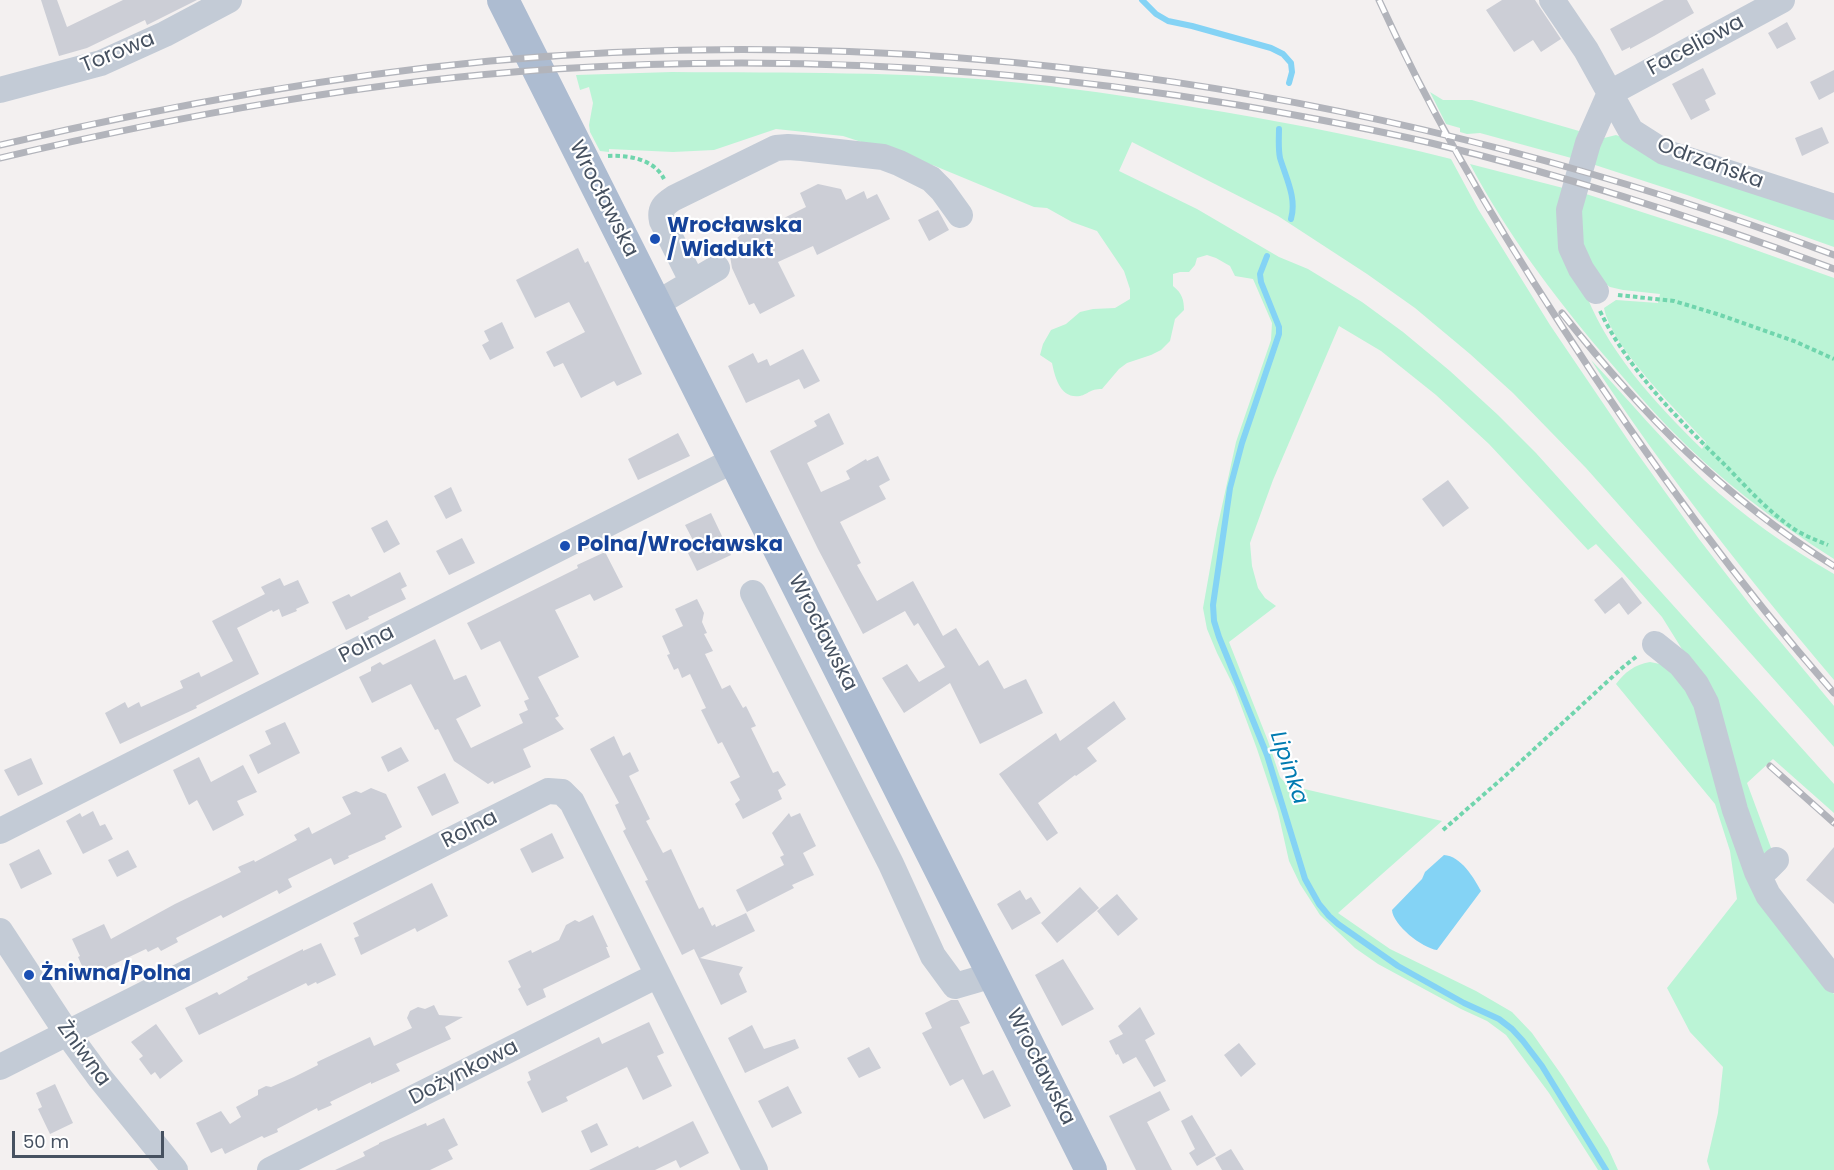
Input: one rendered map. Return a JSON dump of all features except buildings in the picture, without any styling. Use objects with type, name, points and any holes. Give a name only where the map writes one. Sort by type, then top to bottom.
[{"type":"main road","name":"Wrocławska","points":[[503,0],[1091,1170]]},
{"type":"street","name":"Torowa","points":[[0,90],[101,63],[229,0]]},
{"type":"street","name":"Odrzańska","points":[[1552,0],[1586,50],[1631,131],[1664,152],[1834,207]]},
{"type":"street","name":"Faceliowa","points":[[1610,93],[1782,0]]},
{"type":"street","points":[[1596,291],[1581,269],[1571,247],[1569,210],[1588,143],[1610,93]]},
{"type":"street","points":[[692,281],[660,213],[663,206],[776,148],[788,147],[883,157],[931,179],[960,214]]},
{"type":"street","points":[[656,304],[717,268]]},
{"type":"street","name":"Polna","points":[[0,831],[734,460]]},
{"type":"street","points":[[753,593],[891,864],[933,956],[956,986],[993,975]]},
{"type":"street","points":[[1655,644],[1680,664],[1696,684],[1706,703],[1735,810],[1767,866],[1768,895],[1834,980]]},
{"type":"street","name":"Rolna","points":[[0,1067],[548,791],[562,792],[572,802],[658,975],[748,1168]]},
{"type":"street","points":[[868,818],[906,801]]},
{"type":"street","name":"Żniwna","points":[[0,931],[67,1033],[100,1078],[175,1170]]},
{"type":"street","name":"Dożynkowa","points":[[270,1170],[658,975]]},
{"type":"path","points":[[585,163],[611,156],[632,157],[651,163],[661,172],[675,198]]},
{"type":"path","points":[[1828,545],[1801,534],[1774,513],[1704,446],[1627,359],[1611,335],[1597,305],[1596,291],[1639,299],[1674,301],[1794,341],[1834,359]]},
{"type":"path","points":[[1443,830],[1622,668],[1655,644]]},
{"type":"green space","points":[[672,72],[935,76],[1047,86],[1252,117],[1366,139],[1451,159],[1478,209],[1550,325],[1632,446],[1754,610],[1834,706],[1834,747],[1586,468],[1513,393],[1415,308],[1278,216],[1132,142],[1119,171],[1197,209],[1279,257],[1308,269],[1362,302],[1450,371],[1536,453],[1834,784],[1834,813],[1773,759],[1747,783],[1774,856],[1762,861],[1690,662],[1662,617],[1596,544],[1588,550],[1489,444],[1436,395],[1381,351],[1339,326],[1273,480],[1250,543],[1252,566],[1258,588],[1265,598],[1276,606],[1229,642],[1280,777],[1287,785],[1442,821],[1338,913],[1390,949],[1476,991],[1512,1012],[1532,1033],[1563,1077],[1608,1148],[1618,1170],[1598,1170],[1549,1093],[1506,1035],[1487,1021],[1378,964],[1355,948],[1320,915],[1300,884],[1289,861],[1278,812],[1257,749],[1234,687],[1207,629],[1203,608],[1236,442],[1271,340],[1272,323],[1253,279],[1235,276],[1230,266],[1216,258],[1207,255],[1197,258],[1189,272],[1173,274],[1173,286],[1182,297],[1184,310],[1175,319],[1170,341],[1161,350],[1127,363],[1102,389],[1073,396],[1063,391],[1052,363],[1040,355],[1051,330],[1066,324],[1080,312],[1115,308],[1130,299],[1130,289],[1124,271],[1097,231],[1072,222],[1047,208],[1034,207],[935,166],[843,136],[776,129],[714,150],[673,152],[609,149],[609,152],[600,151],[590,132],[593,103],[589,87],[580,90],[576,75]]},
{"type":"green space","points":[[1430,92],[1443,100],[1472,100],[1579,131],[1575,159],[1480,133],[1460,132],[1460,128],[1446,124]]},
{"type":"green space","points":[[1616,135],[1834,215],[1834,247],[1592,164],[1604,138]]},
{"type":"green space","points":[[1470,164],[1567,189],[1580,276],[1592,308],[1632,373],[1702,449],[1706,442],[1647,378],[1619,341],[1609,323],[1604,308],[1616,300],[1658,303],[1660,294],[1610,287],[1600,280],[1578,245],[1583,193],[1722,238],[1834,278],[1834,559],[1746,497],[1705,463],[1659,417],[1603,354],[1548,286],[1499,214]]},
{"type":"green space","points":[[1591,360],[1704,480],[1766,530],[1834,574],[1834,680],[1708,524],[1648,443]]},
{"type":"green space","points":[[1650,662],[1676,670],[1707,731],[1810,961],[1834,994],[1834,1170],[1710,1170],[1707,1161],[1718,1113],[1723,1067],[1690,1032],[1667,988],[1737,899],[1730,851],[1715,804],[1616,684],[1630,670]]},
{"type":"water","points":[[1444,855],[1461,863],[1481,891],[1437,950],[1409,935],[1397,922],[1392,910],[1422,879],[1425,872]]},
{"type":"waterway","name":"Lipinka","points":[[1142,0],[1156,14],[1168,21],[1271,48],[1283,54],[1291,63],[1292,72],[1289,83]]},
{"type":"waterway","name":"Lipinka","points":[[1279,129],[1280,158],[1293,203],[1291,219]]},
{"type":"waterway","name":"Lipinka","points":[[1267,256],[1260,274],[1261,282],[1279,327],[1279,334],[1242,443],[1230,488],[1213,605],[1214,621],[1219,637],[1267,755],[1305,879],[1319,904],[1338,924],[1398,966],[1464,1003],[1499,1019],[1512,1029],[1542,1066],[1606,1170]]},
{"type":"railway","points":[[1379,0],[1464,166],[1511,246],[1592,373],[1690,514],[1760,605],[1834,693]]},
{"type":"railway","points":[[0,145],[122,118],[244,95],[366,76],[490,61],[661,51],[832,51],[1003,61],[1173,82],[1341,112],[1508,151],[1672,199],[1834,255]]},
{"type":"railway","points":[[0,158],[207,114],[415,82],[555,69],[641,65],[726,63],[897,67],[1068,81],[1153,92],[1262,109],[1383,132],[1584,184],[1685,216],[1834,269]]},
{"type":"railway","points":[[1562,313],[1623,386],[1687,452],[1756,512],[1834,566]]},
{"type":"railway","points":[[1770,766],[1834,823]]},
{"type":"place","name":"Wrocławska / Wiadukt","points":[[655,239]]},
{"type":"place","name":"Polna/Wrocławska","points":[[565,546]]},
{"type":"place","name":"Żniwna/Polna","points":[[29,975]]}]
